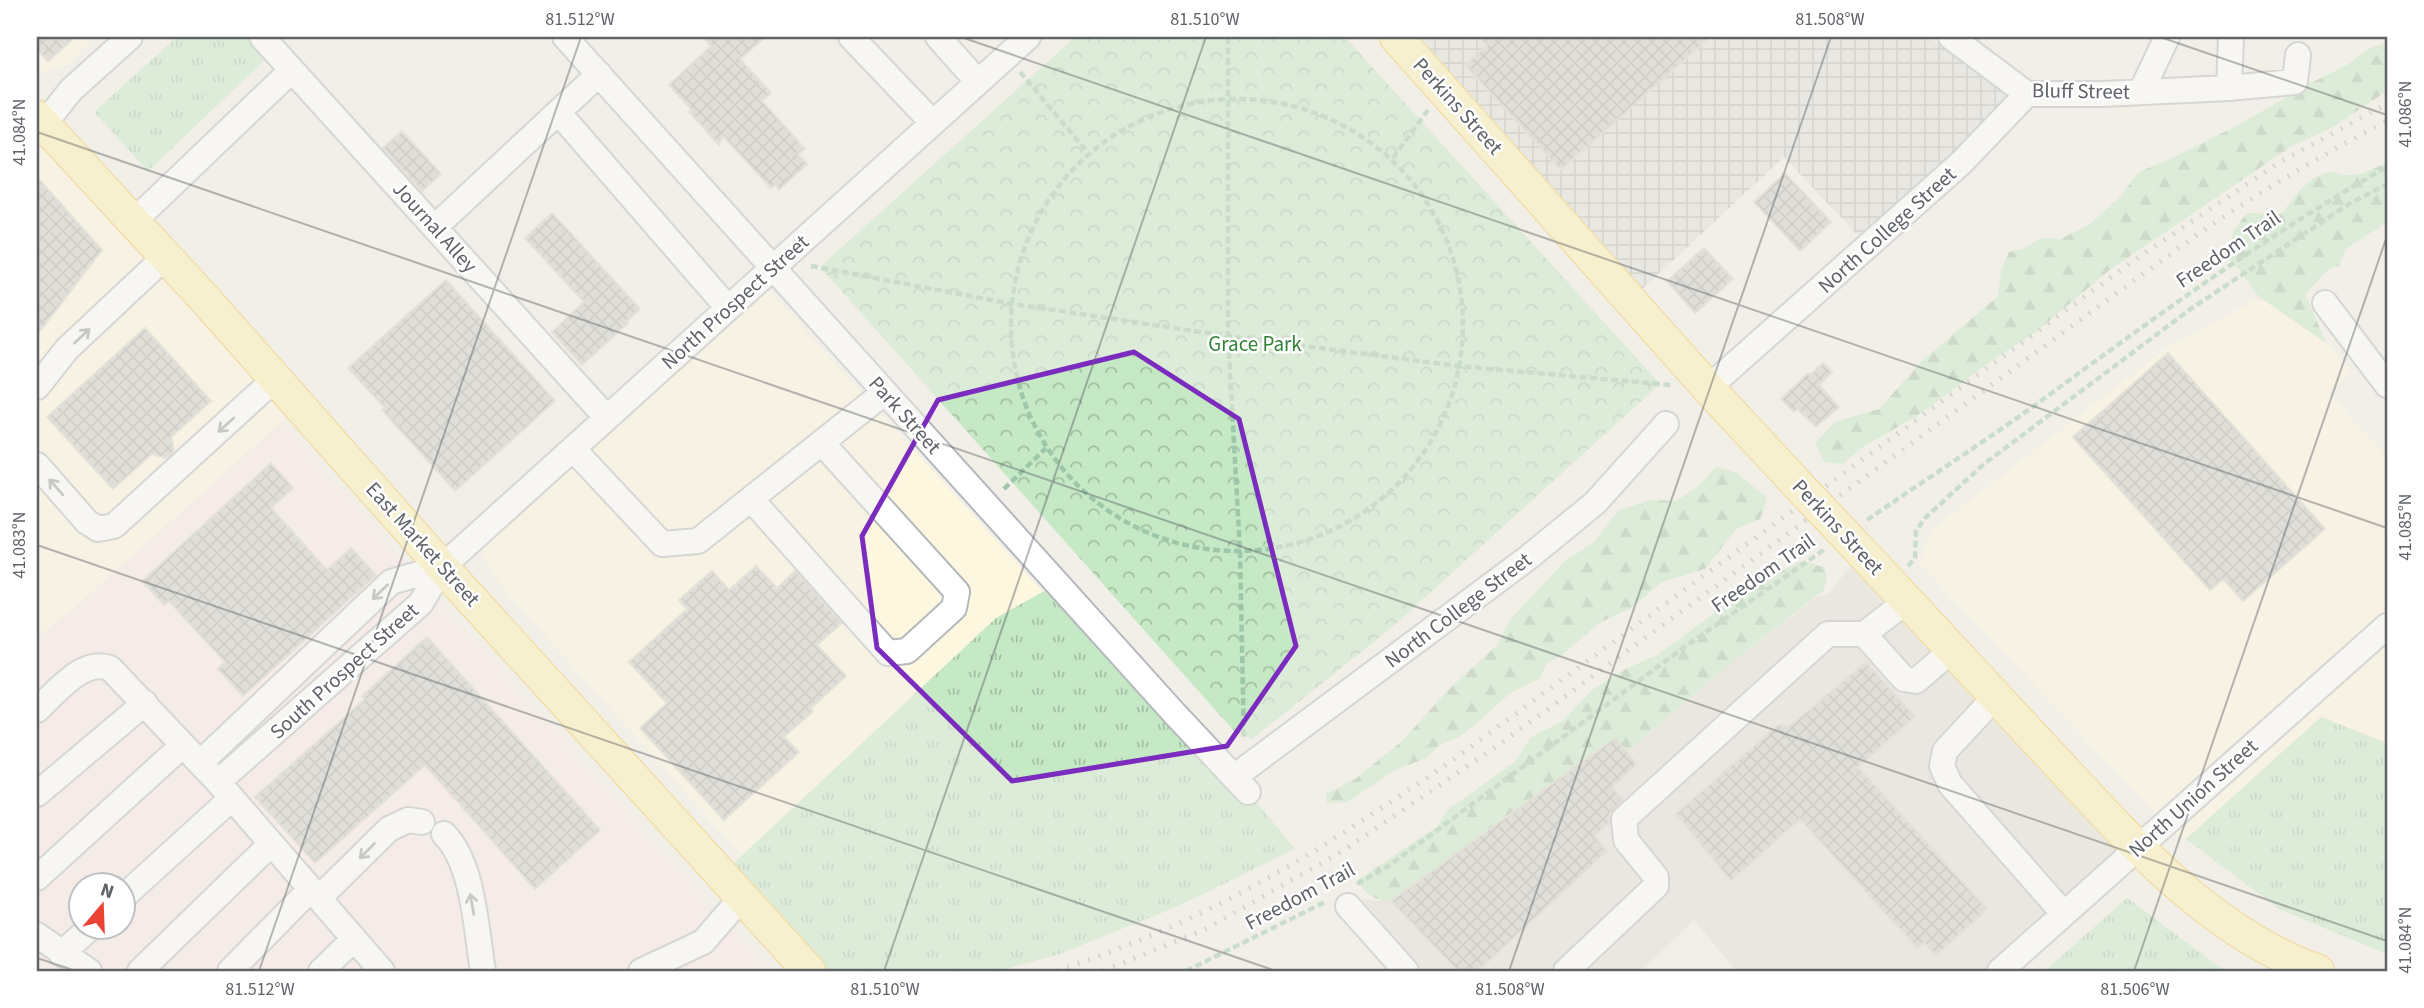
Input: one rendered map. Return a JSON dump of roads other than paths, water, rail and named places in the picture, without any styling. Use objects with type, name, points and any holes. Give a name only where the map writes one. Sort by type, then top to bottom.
[{"type":"main road","name":"Perkins Street","points":[[1396,37],[1709,388],[2138,848],[2218,917],[2286,960],[2318,971]]},
{"type":"main road","name":"East Market Street","points":[[39,125],[133,222],[276,378],[442,567],[809,971]]},
{"type":"street","points":[[39,125],[71,90],[130,37]]},
{"type":"street","name":"Journal Alley","points":[[262,37],[607,418]]},
{"type":"street","points":[[851,37],[933,123]]},
{"type":"street","points":[[938,37],[978,82]]},
{"type":"street","name":"North Prospect Street","points":[[442,567],[1028,37]]},
{"type":"street","name":"Bluff Street","points":[[1951,37],[2027,94],[2141,92],[2295,82],[2298,55]]},
{"type":"street","points":[[2141,92],[2166,37]]},
{"type":"street","points":[[2229,88],[2231,37]]},
{"type":"street","name":"Park Street","points":[[570,38],[599,74],[986,505],[1242,779]]},
{"type":"street","points":[[133,222],[292,70]]},
{"type":"street","points":[[435,228],[599,74]]},
{"type":"street","name":"North College Street","points":[[1709,388],[1961,163],[2027,94]]},
{"type":"street","points":[[558,112],[728,308]]},
{"type":"street","points":[[37,387],[67,349],[165,257]]},
{"type":"street","points":[[2325,303],[2387,383]]},
{"type":"street","points":[[37,465],[87,522],[98,529],[114,526],[276,378]]},
{"type":"street","points":[[573,449],[662,544],[698,541],[885,392]]},
{"type":"street","name":"North College Street","points":[[1242,779],[1595,503],[1666,424]]},
{"type":"street","points":[[751,499],[888,653],[907,651],[954,608],[957,592],[822,443]]},
{"type":"street","name":"South Prospect Street","points":[[37,878],[192,754],[391,582],[442,567]]},
{"type":"street","name":"South Prospect Street","points":[[136,883],[225,790],[421,603],[442,567]]},
{"type":"street","points":[[1566,971],[1656,886],[1656,877],[1626,840],[1624,820],[1828,635],[1864,634],[1898,592]]},
{"type":"street","name":"North Union Street","points":[[2000,971],[2387,626]]},
{"type":"street","points":[[1864,634],[1904,679],[1916,681],[1952,650]]},
{"type":"street","points":[[37,710],[82,671],[91,666],[103,665],[110,668],[225,790],[382,971]]},
{"type":"street","points":[[1996,696],[1945,751],[1942,766],[1950,784],[2064,914]]},
{"type":"street","points":[[37,794],[145,703]]},
{"type":"street","points":[[230,971],[389,829],[408,820],[433,828],[460,853],[466,871],[484,971]]},
{"type":"street","points":[[140,971],[271,844]]},
{"type":"street","points":[[641,971],[703,942],[742,897]]},
{"type":"street","points":[[1341,899],[1406,971]]},
{"type":"street","points":[[37,935],[89,971]]},
{"type":"street","points":[[321,971],[354,939]]},
{"type":"street","points":[[61,954],[74,942]]},
{"type":"railway","points":[[1057,971],[1137,941],[1245,891],[1362,821],[1447,764],[2136,259],[2280,162],[2387,104]]},
{"type":"railway","points":[[1103,971],[1204,930],[1341,852],[1500,744],[2191,239],[2287,177],[2387,121]]},
{"type":"park label","name":"Grace Park","points":[[1255,344]]}]
